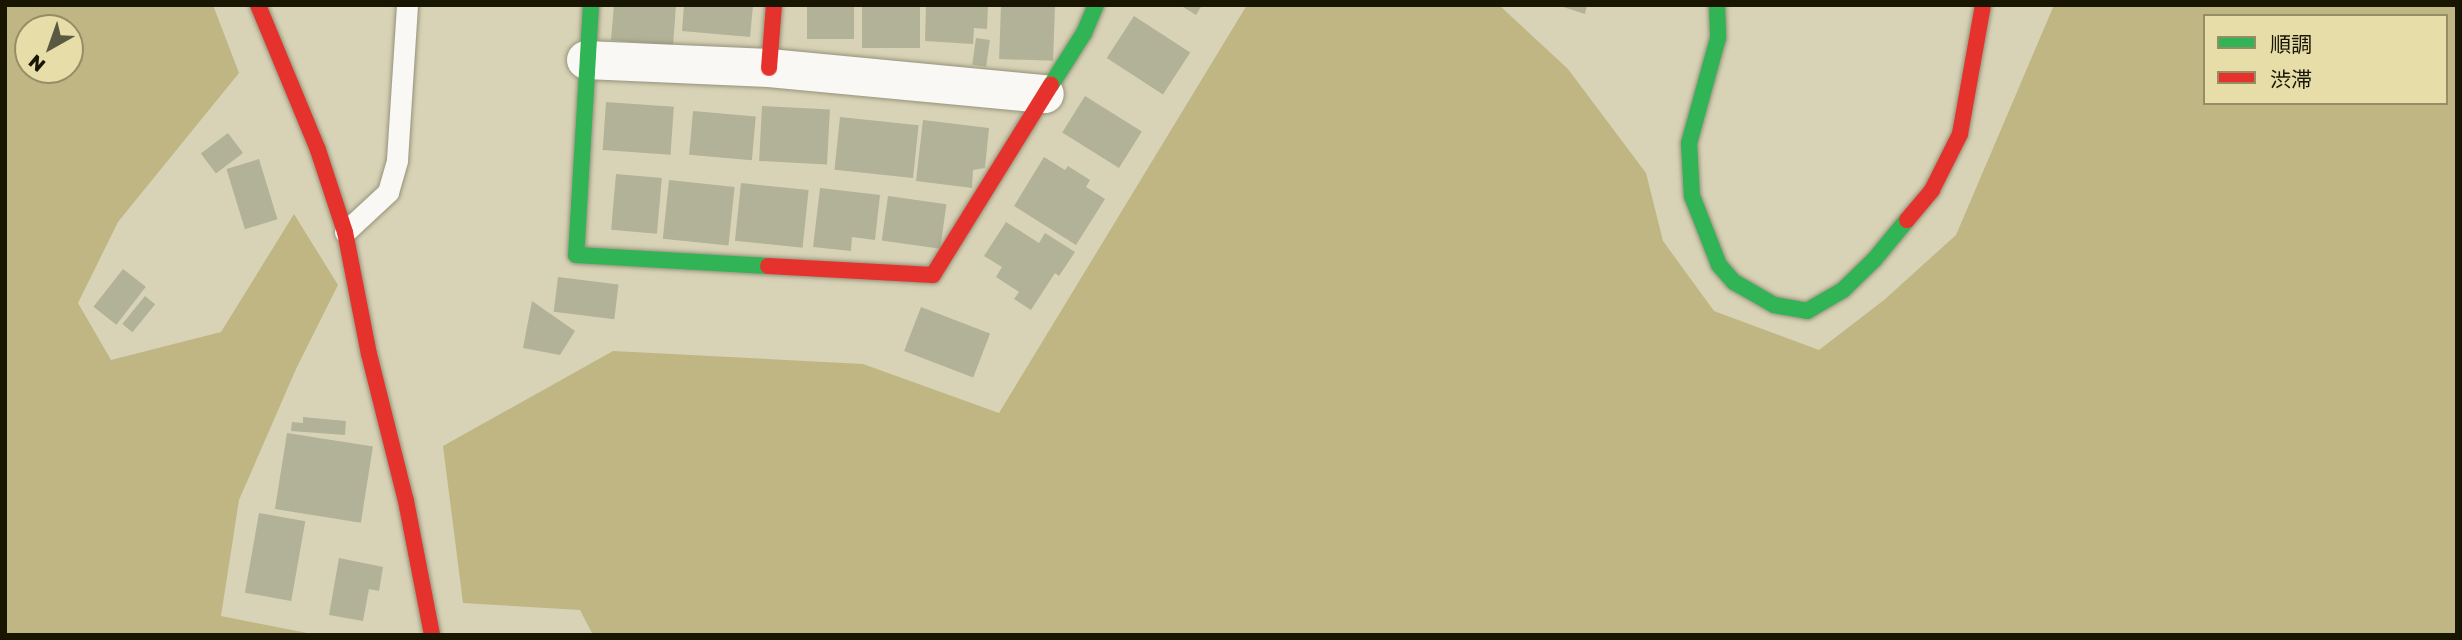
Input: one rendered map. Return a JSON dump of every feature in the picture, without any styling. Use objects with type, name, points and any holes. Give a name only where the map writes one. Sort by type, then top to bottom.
[{"type":"street","points":[[258,5],[318,150],[345,232],[369,354],[406,502],[432,635]]},
{"type":"street","points":[[591,5],[576,255],[933,275],[1084,33],[1096,5]]},
{"type":"street","points":[[769,68],[774,5]]},
{"type":"street","points":[[1717,5],[1718,38],[1689,143],[1692,196],[1703,230],[1719,265],[1734,282],[1774,305],[1807,311],[1843,290],[1874,260],[1932,190],[1960,134],[1983,5]]},
{"type":"street","points":[[586,60],[769,68],[1045,94]]},
{"type":"lane","points":[[345,232],[388,192],[397,160],[407,5]]},
{"type":"shaded area","points":[[5,5],[213,5],[239,73],[118,222],[78,303],[111,360],[221,332],[294,214],[338,285],[296,369],[239,500],[221,616],[317,635],[5,635]]},
{"type":"shaded area","points":[[1247,5],[1499,5],[1568,69],[1646,173],[1663,241],[1714,311],[1819,350],[1884,300],[1956,235],[2054,5],[2457,5],[2457,635],[593,635],[580,610],[463,603],[443,446],[613,351],[863,364],[999,413]]},
{"type":"building","points":[[614,5],[676,5],[673,46],[611,40]]},
{"type":"building","points":[[684,5],[753,5],[750,37],[682,31]]},
{"type":"building","points":[[807,5],[854,5],[854,39],[807,39]]},
{"type":"building","points":[[862,5],[920,5],[920,48],[862,48]]},
{"type":"building","points":[[926,5],[988,5],[987,29],[974,28],[973,44],[925,41]]},
{"type":"building","points":[[1001,5],[1055,7],[1053,61],[999,59]]},
{"type":"building","points":[[1180,5],[1202,5],[1196,15]]},
{"type":"building","points":[[1557,5],[1587,5],[1585,14]]},
{"type":"building","points":[[1134,16],[1190,52],[1163,94],[1107,58]]},
{"type":"building","points":[[976,38],[990,40],[986,67],[972,65]]},
{"type":"building","points":[[1085,96],[1142,132],[1119,168],[1062,132]]},
{"type":"building","points":[[606,102],[674,107],[670,155],[603,150]]},
{"type":"building","points":[[762,106],[830,110],[827,164],[759,161]]},
{"type":"building","points":[[693,111],[756,116],[752,160],[689,155]]},
{"type":"building","points":[[840,117],[919,125],[913,178],[834,170]]},
{"type":"building","points":[[923,120],[989,128],[985,168],[973,170],[972,188],[916,181]]},
{"type":"building","points":[[228,133],[243,153],[216,173],[201,153]]},
{"type":"building","points":[[1044,157],[1065,170],[1068,166],[1090,180],[1086,187],[1105,199],[1076,245],[1014,206]]},
{"type":"building","points":[[259,159],[277,219],[245,229],[226,169]]},
{"type":"building","points":[[616,174],[662,178],[657,234],[611,230]]},
{"type":"building","points":[[669,180],[735,187],[728,246],[663,239]]},
{"type":"building","points":[[741,183],[809,190],[803,248],[735,241]]},
{"type":"building","points":[[820,188],[880,195],[875,240],[852,237],[851,251],[813,247]]},
{"type":"building","points":[[888,196],[946,204],[940,249],[882,241]]},
{"type":"building","points":[[1006,222],[1039,243],[1045,233],[1075,252],[1059,276],[1055,273],[1031,310],[1014,299],[1019,292],[996,277],[1002,267],[984,256]]},
{"type":"building","points":[[123,269],[146,287],[116,325],[93,307]]},
{"type":"building","points":[[558,277],[619,284],[614,319],[554,312]]},
{"type":"building","points":[[145,296],[155,304],[132,332],[122,324]]},
{"type":"building","points":[[532,301],[575,331],[560,355],[523,348]]},
{"type":"building","points":[[921,307],[990,334],[973,377],[904,351]]},
{"type":"building","points":[[303,417],[346,421],[345,435],[291,431],[292,422],[303,423]]},
{"type":"building","points":[[287,433],[373,447],[361,523],[275,509]]},
{"type":"building","points":[[259,513],[305,521],[291,601],[245,593]]},
{"type":"building","points":[[339,558],[383,567],[379,591],[369,589],[363,621],[329,615]]},
{"type":"traffic: fast","points":[[591,5],[576,255],[768,266]]},
{"type":"traffic: fast","points":[[1051,85],[1084,33],[1096,5]]},
{"type":"traffic: fast","points":[[1717,5],[1718,38],[1689,143],[1692,196],[1719,265],[1734,282],[1774,305],[1807,311],[1843,290],[1874,260],[1907,220]]},
{"type":"traffic: jam","points":[[258,5],[318,150],[345,232],[369,354],[406,501],[432,635]]},
{"type":"traffic: jam","points":[[769,68],[774,5]]},
{"type":"traffic: jam","points":[[1907,220],[1932,190],[1960,134],[1983,5]]},
{"type":"traffic: jam","points":[[768,266],[933,275],[1051,85]]}]
